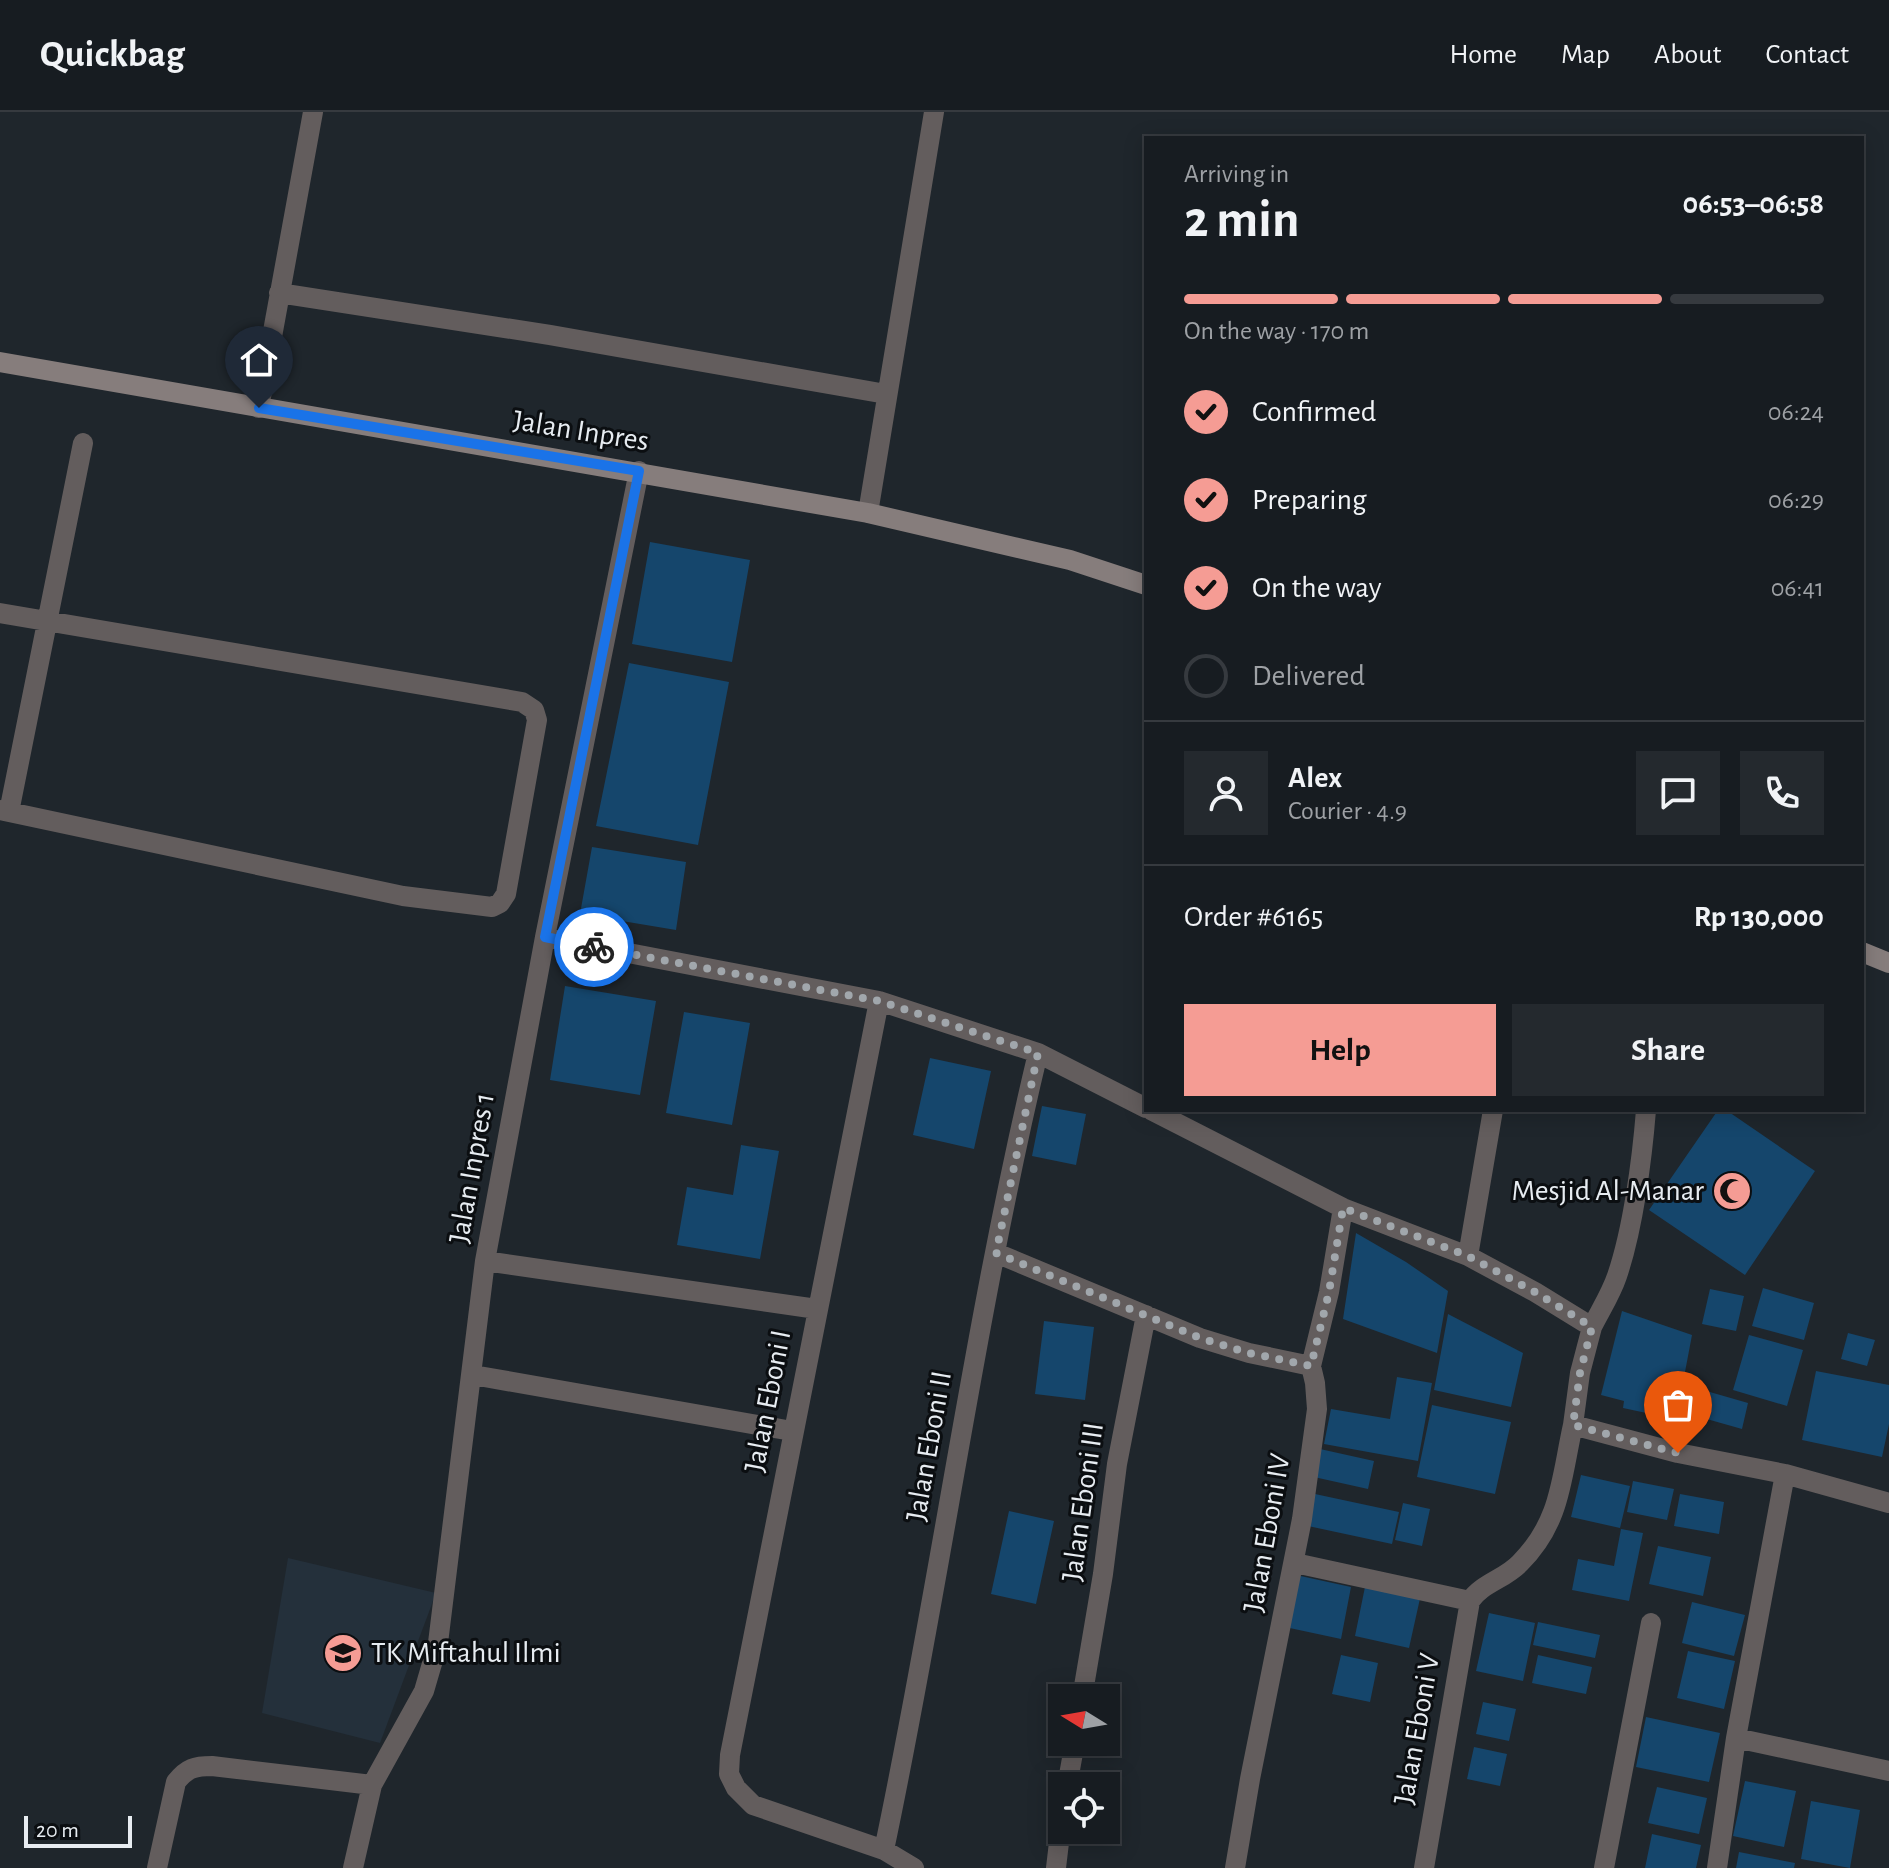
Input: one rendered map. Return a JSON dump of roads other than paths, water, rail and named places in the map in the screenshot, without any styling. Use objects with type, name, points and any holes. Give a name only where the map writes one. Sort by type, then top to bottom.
[{"type":"main road","name":"Jalan Inpres","points":[[0,362],[868,513],[1070,560],[1144,584]]},
{"type":"main road","points":[[1864,953],[1889,963]]},
{"type":"street","points":[[259,408],[313,112]]},
{"type":"street","points":[[868,513],[934,112]]},
{"type":"street","points":[[279,293],[550,335],[886,394]]},
{"type":"street","points":[[0,613],[46,619],[522,702],[534,710],[537,720],[506,894],[500,903],[492,907],[403,896],[4,811],[46,619],[83,443]]},
{"type":"street","name":"Jalan Inpres 1","points":[[353,1868],[372,1785],[424,1691],[438,1643],[485,1261],[545,937],[639,471]]},
{"type":"street","points":[[545,937],[879,1001],[1038,1053],[1144,1107]]},
{"type":"street","name":"Jalan Eboni I","points":[[879,1001],[792,1431],[730,1755],[729,1774],[736,1788],[753,1805],[884,1850]]},
{"type":"street","name":"Jalan Eboni II","points":[[884,1850],[924,1654],[975,1354],[1038,1053]]},
{"type":"street","points":[[1154,1112],[1343,1208],[1468,1256],[1592,1327]]},
{"type":"street","points":[[1468,1256],[1493,1112]]},
{"type":"street","points":[[1295,1563],[1470,1601],[1476,1593],[1519,1565],[1549,1527],[1560,1492],[1580,1373],[1592,1327],[1617,1277],[1624,1250],[1643,1153],[1646,1112]]},
{"type":"street","name":"Jalan Eboni IV","points":[[1235,1868],[1250,1779],[1295,1563],[1317,1409],[1311,1366],[1329,1292],[1343,1208]]},
{"type":"street","points":[[996,1253],[1213,1341],[1311,1366]]},
{"type":"street","points":[[485,1261],[817,1309]]},
{"type":"street","name":"Jalan Eboni III","points":[[1084,1684],[1117,1464],[1146,1315]]},
{"type":"street","points":[[473,1375],[792,1431]]},
{"type":"street","points":[[1573,1425],[1678,1453],[1785,1474],[1889,1503]]},
{"type":"street","points":[[1717,1868],[1736,1738],[1785,1474]]},
{"type":"street","name":"Jalan Eboni V","points":[[1424,1868],[1470,1601]]},
{"type":"street","points":[[1604,1868],[1651,1623]]},
{"type":"street","points":[[1736,1738],[1889,1771]]},
{"type":"street","points":[[157,1868],[176,1782],[195,1766],[372,1785]]},
{"type":"street","points":[[1056,1868],[1059,1844]]},
{"type":"street","points":[[884,1850],[914,1868]]},
{"type":"place","name":"Mesjid Al-Manar","points":[[1732,1191]]},
{"type":"place","name":"TK Miftahul Ilmi","points":[[343,1653]]}]
